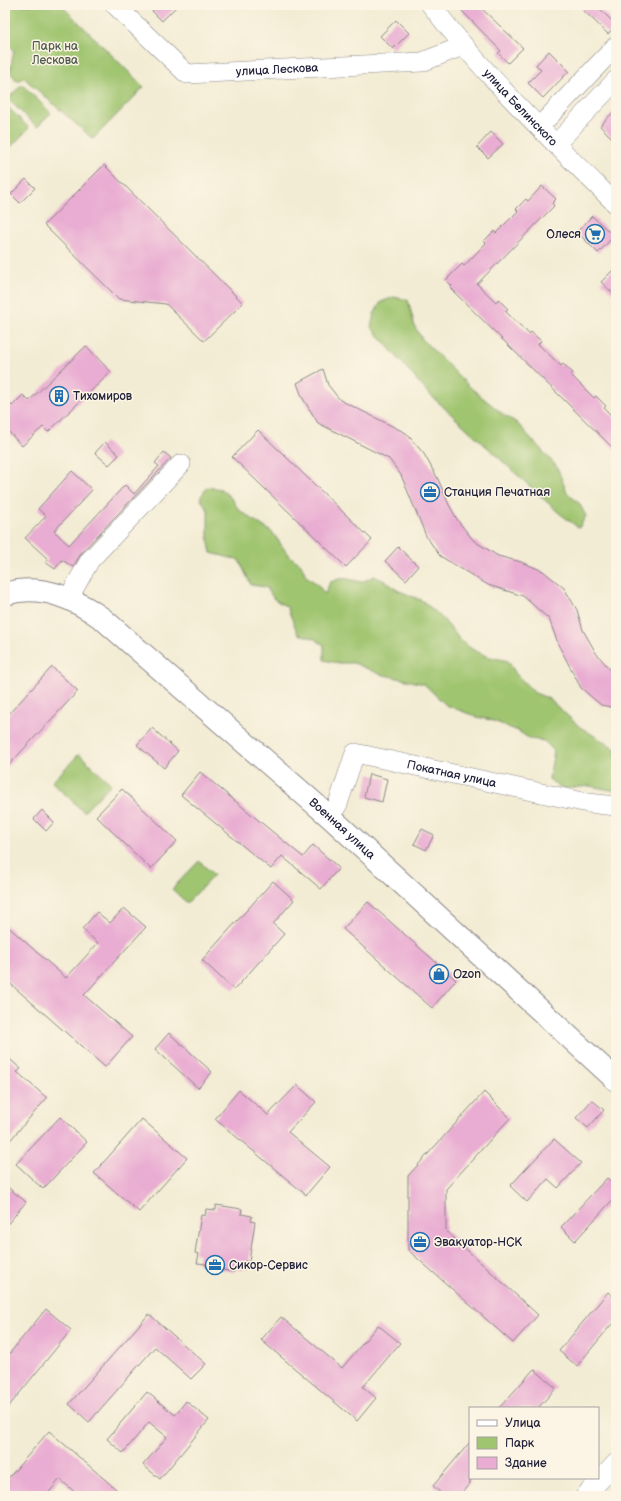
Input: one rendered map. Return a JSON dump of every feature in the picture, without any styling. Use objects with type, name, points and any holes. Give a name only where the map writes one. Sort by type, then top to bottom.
[{"type":"main road","name":"Военная улица","points":[[5,594],[17,590],[40,590],[81,603],[103,618],[330,817],[616,1080]]},
{"type":"street","name":"улица Лескова","points":[[115,5],[187,74],[422,62],[463,46]]},
{"type":"street","name":"улица Белинского","points":[[432,5],[463,46],[539,127],[614,198]]},
{"type":"street","points":[[539,127],[616,46]]},
{"type":"street","points":[[556,144],[616,80]]},
{"type":"street","points":[[62,596],[90,560],[181,464]]},
{"type":"street","name":"Покатная улица","points":[[330,817],[338,804],[355,753],[588,803],[616,806]]},
{"type":"street","points":[[585,1496],[616,1463]]},
{"type":"green space","name":"Парк на Лескова","points":[[5,5],[61,5],[144,87],[93,139],[24,78],[17,81],[10,72],[14,50],[5,41]]},
{"type":"green space","points":[[22,84],[51,113],[37,127],[8,99]]},
{"type":"green space","points":[[5,104],[29,128],[5,153]]},
{"type":"green space","points":[[394,297],[408,300],[415,327],[422,339],[471,388],[504,415],[517,423],[557,467],[567,493],[579,503],[586,516],[579,528],[559,513],[428,393],[371,327],[374,314],[381,302]]},
{"type":"green space","points":[[207,487],[221,489],[231,498],[239,510],[273,533],[289,556],[301,564],[306,576],[317,584],[325,594],[330,582],[343,578],[362,582],[374,576],[387,582],[397,590],[423,601],[443,619],[461,641],[472,649],[486,656],[508,661],[516,674],[535,693],[548,698],[580,727],[616,749],[616,791],[590,786],[561,789],[549,779],[554,751],[544,741],[530,739],[518,731],[491,720],[477,717],[446,705],[424,684],[380,674],[354,663],[338,663],[324,660],[324,645],[313,638],[298,634],[287,607],[274,599],[266,587],[251,585],[239,560],[211,553],[208,538],[208,510],[200,498]]},
{"type":"green space","points":[[79,754],[111,784],[84,812],[52,782]]},
{"type":"green space","points":[[199,861],[214,875],[187,903],[172,889]]},
{"type":"building","points":[[157,5],[178,5],[162,21],[152,11]]},
{"type":"building","points":[[466,5],[478,5],[523,48],[508,63],[498,53],[501,51],[461,10]]},
{"type":"building","points":[[578,5],[596,5],[616,25],[608,34]]},
{"type":"building","points":[[396,20],[409,33],[393,49],[380,36]]},
{"type":"building","points":[[549,51],[569,71],[543,98],[528,83],[541,70],[536,65]]},
{"type":"building","points":[[616,109],[616,142],[600,126]]},
{"type":"building","points":[[491,132],[503,144],[488,158],[477,147]]},
{"type":"building","points":[[104,165],[243,303],[204,341],[166,304],[119,299],[44,225]]},
{"type":"building","points":[[26,179],[35,188],[20,203],[11,194]]},
{"type":"building","points":[[542,186],[556,199],[552,203],[554,206],[477,284],[496,302],[498,299],[508,309],[505,311],[529,334],[531,332],[541,341],[538,344],[561,366],[563,364],[573,373],[571,375],[594,398],[596,396],[606,406],[604,408],[616,420],[616,451],[450,288],[452,286],[446,280],[462,264],[464,266],[486,243],[484,241],[494,231],[496,233],[518,211],[516,209],[526,199],[528,201]]},
{"type":"building","name":"Олеся","points":[[592,216],[614,236],[598,253],[577,232]]},
{"type":"building","points":[[616,267],[616,296],[601,282]]},
{"type":"building","name":"Тихомиров","points":[[86,346],[111,372],[48,432],[43,427],[22,446],[5,428],[5,398],[12,406],[23,395],[29,401]]},
{"type":"building","points":[[323,369],[328,385],[340,400],[406,433],[424,454],[458,521],[474,541],[498,556],[521,562],[543,571],[564,588],[577,610],[583,630],[596,653],[612,672],[616,674],[616,708],[601,705],[581,688],[559,646],[549,619],[523,596],[488,585],[440,556],[426,536],[401,475],[389,459],[318,423],[302,397],[297,383]]},
{"type":"building","points":[[258,430],[372,540],[346,567],[232,457]]},
{"type":"building","points":[[105,442],[119,455],[109,465],[95,453]]},
{"type":"building","points":[[164,452],[171,458],[82,552],[73,567],[62,560],[55,569],[45,562],[48,559],[25,538],[46,516],[38,509],[72,471],[92,490],[54,531],[69,545],[125,485],[134,494],[159,466],[155,463]]},
{"type":"building","points":[[398,547],[418,566],[406,580],[385,561]]},
{"type":"building","points":[[52,667],[78,691],[5,769],[5,718]]},
{"type":"building","points":[[152,728],[178,751],[164,768],[137,745]]},
{"type":"building","points":[[200,772],[303,857],[313,845],[339,868],[321,889],[282,856],[271,869],[181,795]]},
{"type":"building","points":[[369,774],[387,779],[382,802],[364,797]]},
{"type":"building","points":[[122,789],[177,841],[151,869],[96,816]]},
{"type":"building","points":[[42,810],[54,822],[46,831],[34,819]]},
{"type":"building","points":[[422,829],[434,835],[426,850],[414,844]]},
{"type":"building","points":[[273,881],[294,900],[273,924],[284,934],[234,990],[202,960]]},
{"type":"building","points":[[368,902],[456,980],[432,1008],[343,929]]},
{"type":"building","points":[[124,908],[146,927],[84,995],[132,1037],[105,1067],[5,979],[5,924],[66,978],[98,943],[82,929],[97,912],[110,923]]},
{"type":"building","points":[[169,1033],[212,1072],[198,1088],[155,1049]]},
{"type":"building","points":[[5,1055],[21,1069],[17,1072],[47,1098],[5,1146]]},
{"type":"building","points":[[297,1085],[316,1102],[288,1132],[330,1167],[306,1195],[215,1119],[239,1090],[268,1115]]},
{"type":"building","points":[[484,1092],[510,1118],[446,1189],[446,1231],[538,1315],[513,1343],[408,1250],[408,1176]]},
{"type":"building","points":[[592,1100],[604,1110],[588,1128],[576,1118]]},
{"type":"building","points":[[60,1117],[87,1142],[43,1189],[16,1164]]},
{"type":"building","points":[[142,1119],[187,1158],[139,1212],[94,1173]]},
{"type":"building","points":[[554,1139],[581,1163],[558,1188],[548,1179],[527,1202],[510,1186]]},
{"type":"building","points":[[607,1178],[616,1186],[616,1196],[575,1241],[561,1227]]},
{"type":"building","points":[[5,1185],[26,1202],[5,1227]]},
{"type":"building","points":[[216,1205],[242,1209],[241,1214],[252,1216],[251,1221],[255,1222],[249,1262],[245,1261],[244,1270],[234,1269],[234,1272],[206,1267],[206,1264],[197,1263],[199,1254],[195,1253],[201,1215],[205,1216],[206,1209],[216,1210]]},
{"type":"building","points":[[608,1292],[616,1299],[616,1319],[577,1366],[559,1351]]},
{"type":"building","points":[[46,1309],[71,1330],[5,1411],[5,1359]]},
{"type":"building","points":[[149,1314],[206,1364],[191,1379],[155,1347],[89,1422],[69,1404]]},
{"type":"building","points":[[281,1317],[342,1368],[378,1325],[400,1343],[363,1387],[376,1398],[357,1421],[261,1340]]},
{"type":"building","points":[[534,1369],[556,1388],[539,1407],[500,1407]]},
{"type":"building","points":[[147,1392],[175,1415],[186,1401],[209,1420],[160,1479],[143,1465],[167,1437],[149,1422],[123,1453],[107,1439]]},
{"type":"building","points":[[49,1431],[124,1496],[79,1496],[60,1479],[46,1496],[5,1496],[5,1482]]},
{"type":"building","points":[[469,1443],[470,1483],[459,1496],[444,1496],[433,1486]]},
{"type":"place","name":"Олеся","points":[[595,234]]},
{"type":"place","name":"Тихомиров","points":[[59,396]]},
{"type":"place","name":"Станция Печатная","points":[[430,492]]},
{"type":"place","name":"Ozon","points":[[439,974]]},
{"type":"place","name":"Эвакуатор-НСК","points":[[420,1242]]},
{"type":"place","name":"Сикор-Сервис","points":[[215,1265]]}]
